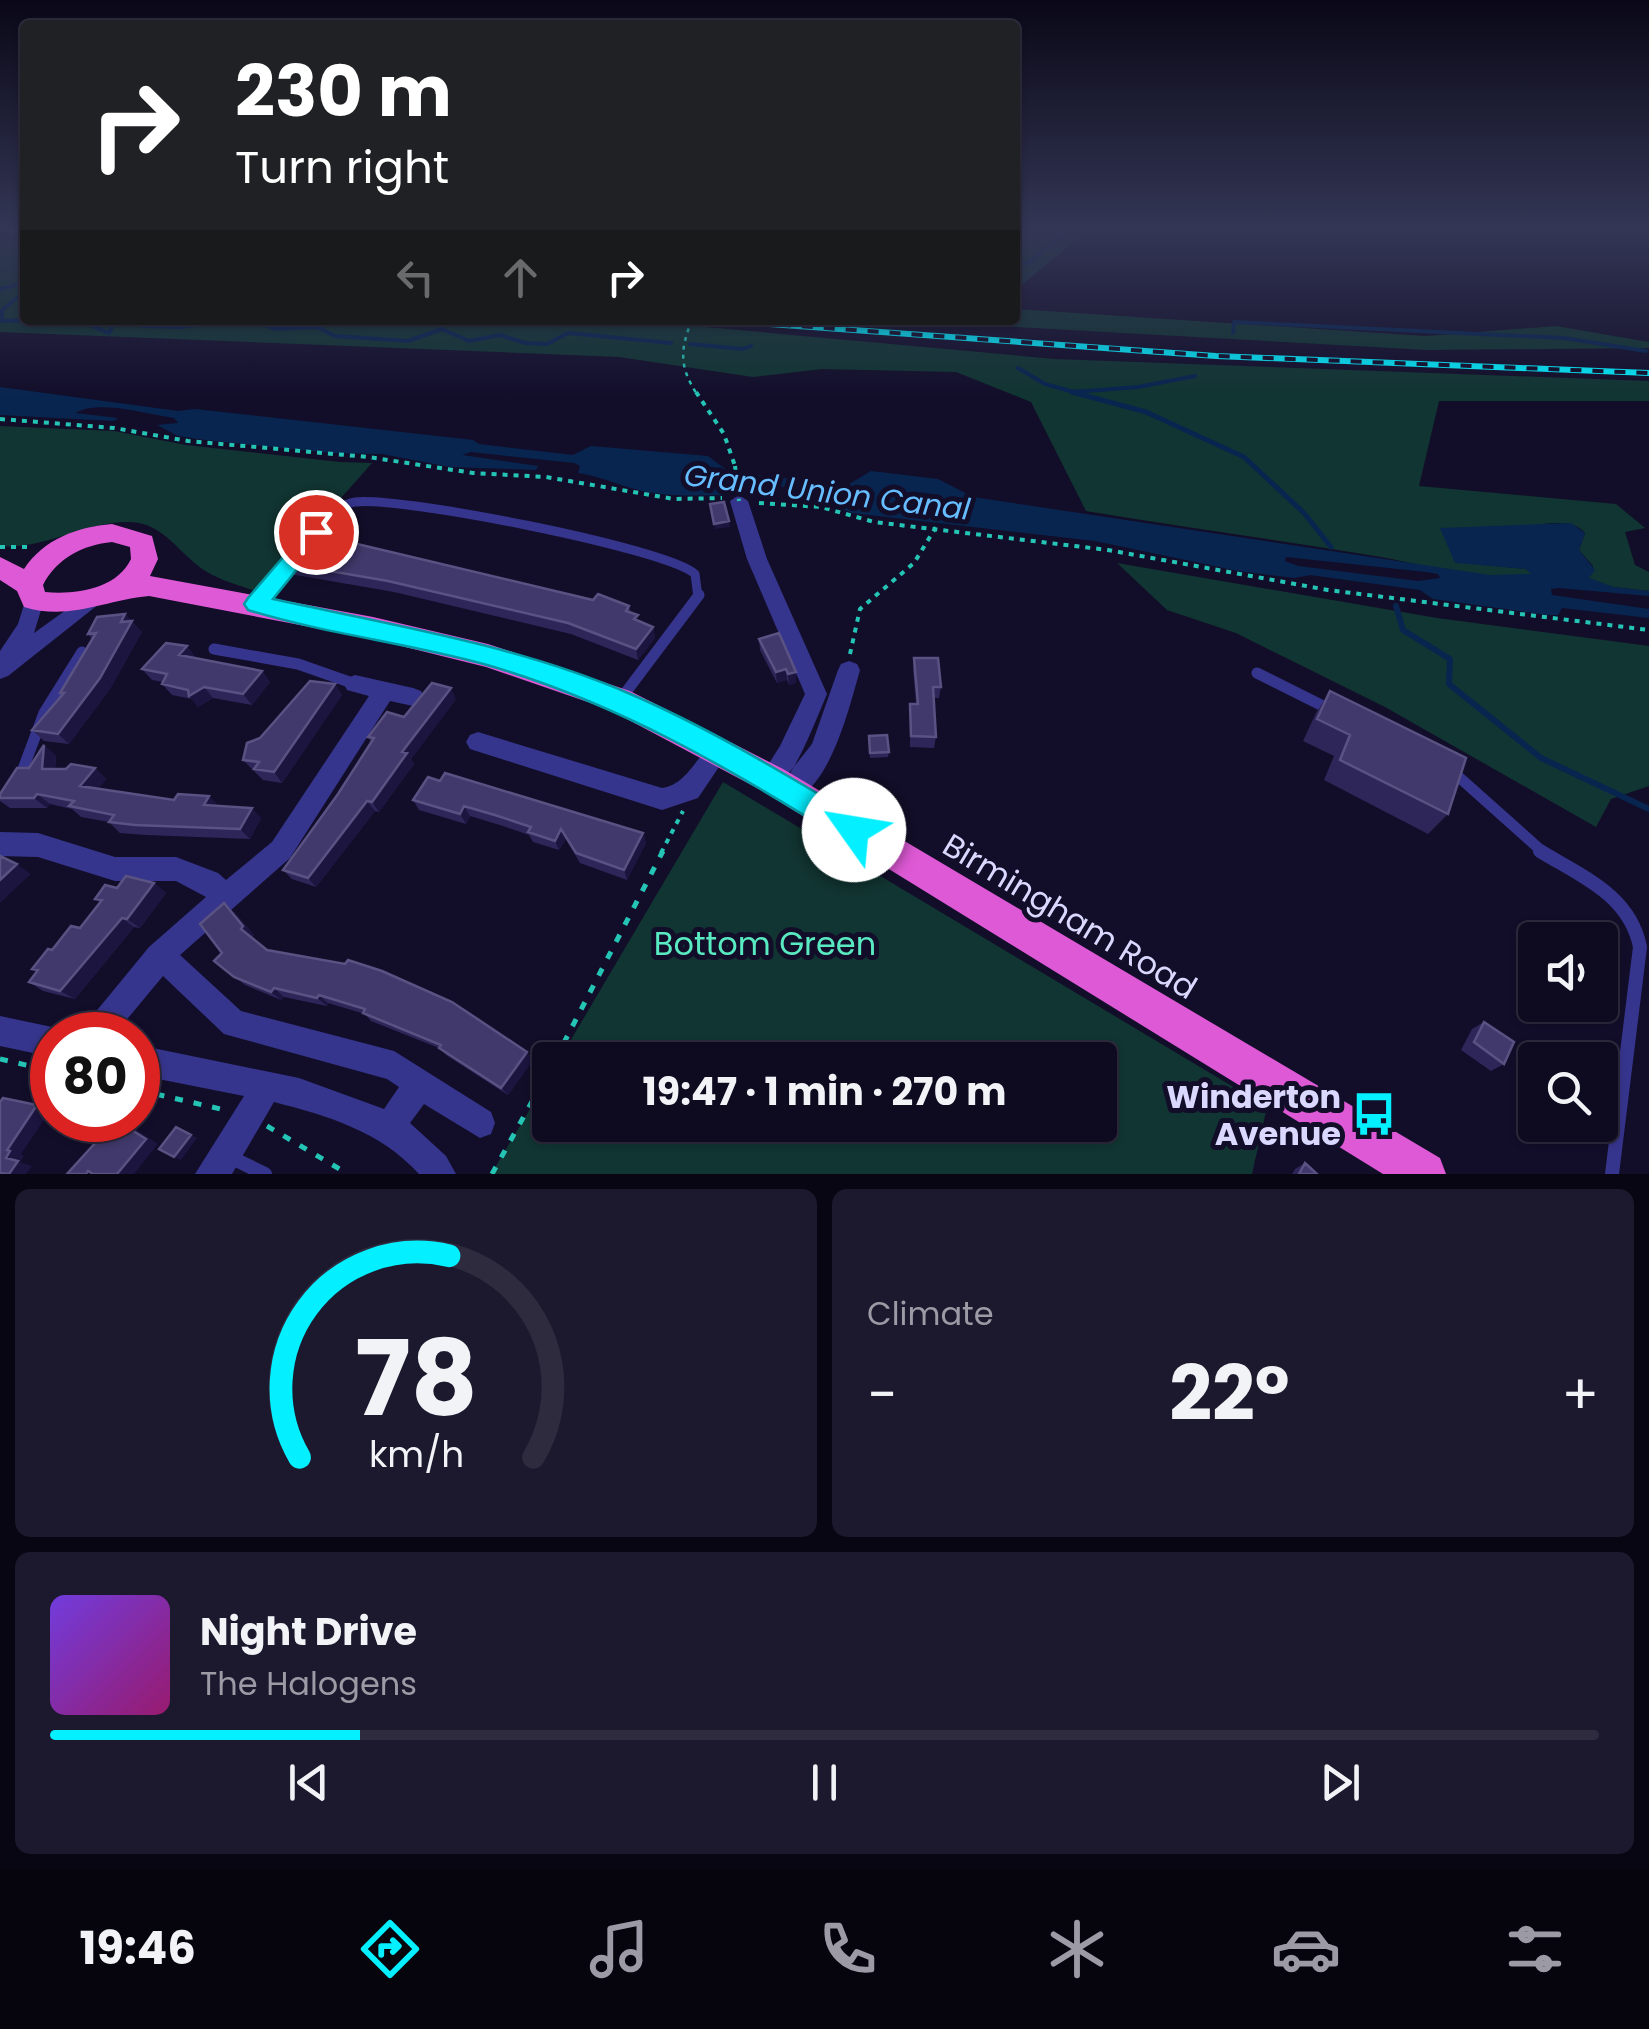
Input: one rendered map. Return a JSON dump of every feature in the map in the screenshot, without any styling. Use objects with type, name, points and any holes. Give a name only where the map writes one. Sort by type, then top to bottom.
[{"type":"highway","name":"Birmingham Road","points":[[0,555],[123,533],[143,542],[165,569],[215,596]]},
{"type":"highway","name":"Birmingham Road","points":[[31,592],[33,574],[44,550]]},
{"type":"highway","points":[[105,594],[137,572],[146,550]]},
{"type":"highway","name":"Birmingham Road","points":[[0,568],[31,592],[60,606],[149,586],[215,596],[488,656],[619,700],[780,785],[1409,1170]]},
{"type":"street","points":[[745,500],[756,559],[816,694],[788,754],[780,785]]},
{"type":"street","points":[[0,669],[28,626],[31,592]]},
{"type":"street","points":[[0,669],[105,594]]},
{"type":"street","points":[[780,785],[807,776],[825,748],[849,670]]},
{"type":"street","points":[[355,684],[413,696]]},
{"type":"street","points":[[114,1012],[159,957],[282,850],[385,690]]},
{"type":"street","points":[[478,742],[662,800],[694,790],[717,752]]},
{"type":"street","points":[[0,844],[38,846],[115,869],[176,869],[209,882],[227,898]]},
{"type":"street","points":[[159,957],[191,977],[217,1013],[234,1024],[394,1066],[480,1123]]},
{"type":"street","points":[[0,1030],[30,1037]]},
{"type":"street","points":[[160,1065],[328,1104],[390,1128],[440,1174]]},
{"type":"street","points":[[390,1128],[420,1082]]},
{"type":"street","points":[[219,1165],[266,1087]]},
{"type":"lane","points":[[256,604],[338,508],[360,501],[600,544],[689,569],[696,575],[699,596],[619,700]]},
{"type":"lane","points":[[214,649],[298,664],[355,684]]},
{"type":"lane","points":[[8,794],[25,768],[44,713],[82,652]]},
{"type":"lane","points":[[1257,673],[1342,715]]},
{"type":"lane","points":[[1444,766],[1460,775],[1540,851],[1610,894],[1636,926],[1640,947],[1612,1174]]},
{"type":"lane","points":[[219,1165],[265,1174]]},
{"type":"path","points":[[690,325],[681,346],[684,374],[724,434],[745,500]]},
{"type":"path","points":[[0,419],[114,428],[227,445],[546,477],[674,499],[821,507],[874,522],[1108,550],[1328,590],[1649,630]]},
{"type":"path","points":[[849,670],[852,636],[860,609],[900,581],[931,543],[936,528]]},
{"type":"path","points":[[0,547],[44,550]]},
{"type":"path","points":[[565,1042],[694,790]]},
{"type":"path","points":[[0,1059],[30,1066]]},
{"type":"path","points":[[492,1174],[532,1101]]},
{"type":"green space","points":[[0,286],[20,286],[20,325],[684,325],[1055,359],[1649,381],[1649,401],[1439,401],[1419,486],[1616,504],[1645,528],[1625,532],[1635,565],[1649,572],[1649,591],[1613,587],[1588,578],[1593,566],[1579,550],[1585,533],[1560,523],[1521,528],[1451,549],[1455,562],[1526,569],[1532,574],[1497,578],[1086,511],[1031,402],[956,372],[822,369],[753,377],[619,357],[0,332]]},
{"type":"green space","points":[[1020,309],[1426,336],[1556,326],[1649,342],[1649,348],[1428,350],[980,325],[1020,325]]},
{"type":"green space","points":[[0,426],[114,431],[186,445],[372,463],[258,592],[207,572],[163,534],[142,524],[113,523],[33,544],[0,546]]},
{"type":"green space","points":[[1117,563],[1437,618],[1649,646],[1649,786],[1611,799],[1596,827],[1385,707],[1236,633],[1167,610]]},
{"type":"green space","name":"Bottom Green","points":[[723,782],[1267,1107],[1252,1174],[491,1174],[532,1106],[532,1142],[1117,1142],[1117,1042],[570,1042]]},
{"type":"water","points":[[0,387],[178,411],[195,409],[473,440],[479,444],[573,455],[591,446],[708,456],[728,471],[846,486],[871,471],[938,479],[973,497],[1490,575],[1531,574],[1526,569],[1455,563],[1440,528],[1571,523],[1585,533],[1579,550],[1595,570],[1589,578],[1613,587],[1649,591],[1649,596],[1559,588],[1551,589],[1552,595],[1649,609],[1649,618],[1562,608],[1558,615],[1547,615],[1433,599],[1420,590],[1310,575],[1294,578],[1238,571],[1095,541],[852,513],[826,503],[827,499],[857,500],[845,493],[744,483],[743,488],[774,493],[772,497],[668,495],[578,473],[580,466],[574,463],[471,452],[462,455],[538,466],[536,470],[450,467],[382,454],[331,453],[205,440],[178,436],[157,425],[178,423],[174,418],[123,409],[97,407],[75,413],[118,418],[114,421],[0,415]],"holes":[[[1286,557],[1438,574],[1440,578],[1418,581],[1298,566],[1285,561]]]},
{"type":"building","points":[[724,502],[729,521],[714,524],[710,504]]},
{"type":"building","points":[[306,536],[353,543],[593,600],[598,594],[629,606],[626,611],[638,615],[634,619],[653,627],[636,649],[568,623],[388,581],[283,563]]},
{"type":"building","points":[[125,614],[121,622],[132,621],[100,678],[58,734],[32,730],[64,693],[60,693],[96,633],[88,634],[97,617]]},
{"type":"building","points":[[779,633],[796,672],[776,672],[759,639]]},
{"type":"building","points":[[166,643],[187,646],[179,655],[262,671],[243,694],[204,687],[189,696],[188,690],[162,684],[167,674],[142,669]]},
{"type":"building","points":[[914,658],[938,658],[941,687],[933,687],[936,737],[911,736],[910,704],[918,704]]},
{"type":"building","points":[[310,681],[335,684],[274,772],[254,769],[259,762],[243,760],[247,743],[260,738]]},
{"type":"building","points":[[432,683],[451,688],[402,752],[407,753],[372,802],[367,801],[308,878],[283,870],[338,794],[374,738],[368,737],[387,712],[404,717]]},
{"type":"building","points":[[1330,691],[1466,758],[1448,814],[1340,760],[1350,735],[1317,719]]},
{"type":"building","points":[[887,735],[889,752],[870,753],[869,736]]},
{"type":"building","points":[[44,745],[42,769],[66,769],[71,764],[95,768],[80,786],[174,800],[178,794],[209,796],[204,805],[252,808],[240,829],[135,825],[109,822],[114,815],[69,806],[74,801],[37,794],[34,798],[0,798],[17,768],[29,768]]},
{"type":"building","points":[[445,773],[643,833],[624,870],[576,853],[561,829],[555,841],[528,832],[531,827],[464,806],[460,814],[413,800],[428,777],[440,781]]},
{"type":"building","points":[[0,856],[17,864],[0,880]]},
{"type":"building","points":[[126,876],[154,883],[127,919],[122,918],[60,991],[29,982],[38,970],[32,969],[48,949],[52,950],[71,926],[80,928],[102,900],[95,899],[105,885],[117,888]]},
{"type":"building","points":[[224,903],[243,926],[241,929],[267,950],[345,964],[348,960],[382,971],[452,1002],[527,1052],[501,1088],[439,1048],[441,1045],[363,1013],[365,1009],[319,995],[317,998],[274,988],[271,992],[234,977],[214,961],[222,953],[200,924]]},
{"type":"building","points":[[1484,1022],[1514,1042],[1504,1064],[1474,1042]]},
{"type":"building","points":[[3,1098],[30,1104],[30,1116],[7,1150],[10,1151],[6,1158],[18,1161],[9,1174],[0,1173]]},
{"type":"building","points":[[176,1127],[191,1135],[174,1157],[159,1149]]},
{"type":"building","points":[[96,1142],[144,1142],[117,1174],[67,1174]]},
{"type":"building","points":[[1305,1163],[1317,1174],[1299,1174]]},
{"type":"waterway","points":[[0,289],[13,286]]},
{"type":"waterway","points":[[20,295],[2,310],[2,321],[20,320]]},
{"type":"waterway","points":[[1233,333],[1234,322],[1564,338],[1646,351]]},
{"type":"waterway","points":[[92,325],[109,333],[113,325]]},
{"type":"waterway","points":[[142,325],[196,325]]},
{"type":"waterway","points":[[265,325],[275,329],[317,327],[335,336],[408,341],[442,329],[469,341],[500,335],[525,343],[547,344],[568,333],[671,343]]},
{"type":"waterway","points":[[690,344],[743,349],[751,346]]},
{"type":"waterway","points":[[1018,368],[1045,384],[1081,394]]},
{"type":"waterway","points":[[1080,392],[1074,392],[1138,387],[1195,376]]},
{"type":"waterway","points":[[1072,392],[1146,412],[1244,457],[1304,513],[1331,547]]},
{"type":"waterway","points":[[1396,606],[1403,630],[1450,659],[1449,684],[1541,758],[1649,809]]},
{"type":"railway","points":[[784,325],[1216,356],[1649,373]]},
{"type":"place","name":"Winderton Avenue","points":[[1374,1114]]},
{"type":"route","points":[[316,532],[256,604],[488,656],[619,700],[771,780],[854,830]]},
{"type":"water label","name":"Grand Union Canal","points":[[827,492]]}]
